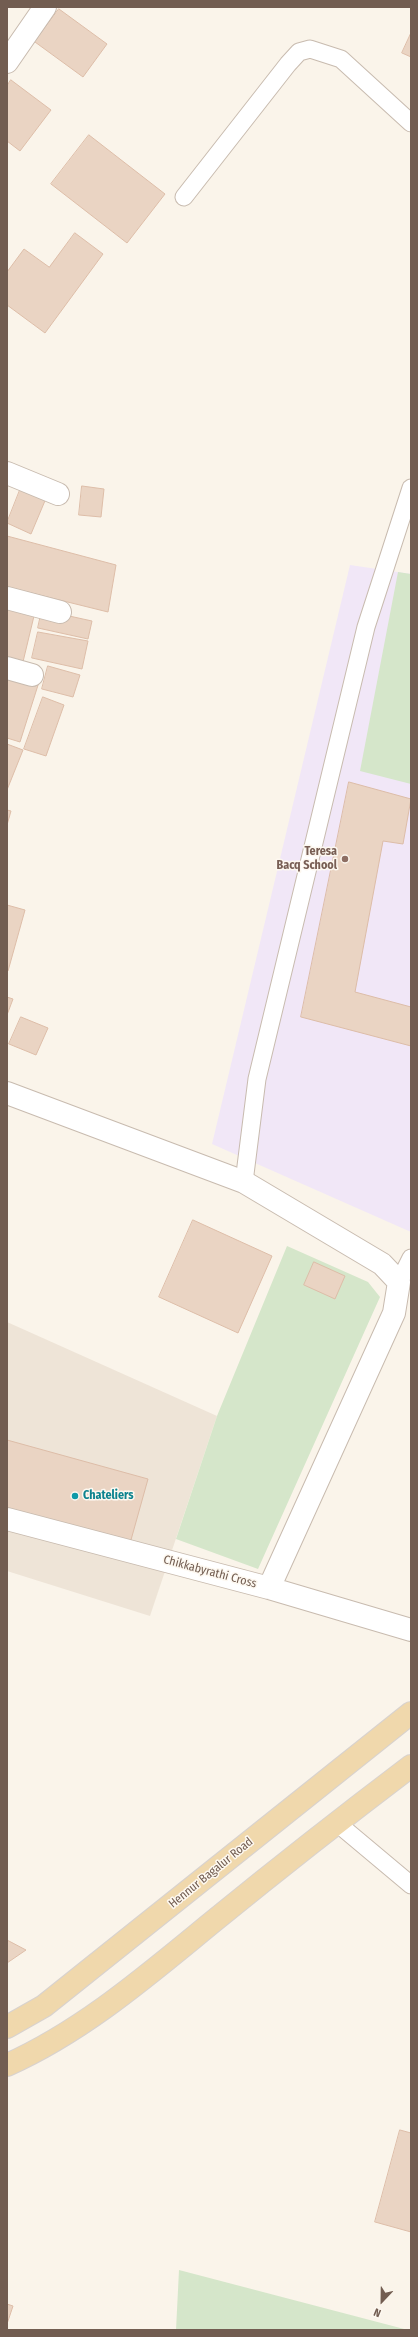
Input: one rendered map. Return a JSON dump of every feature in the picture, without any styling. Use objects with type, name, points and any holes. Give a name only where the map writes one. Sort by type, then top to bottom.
[{"type":"main road","name":"Hennur Bagalur Road","points":[[7,2027],[44,2006],[411,1713]]},
{"type":"main road","points":[[7,2065],[24,2058],[110,2004],[411,1766]]},
{"type":"street","points":[[7,62],[45,7]]},
{"type":"street","points":[[7,473],[58,494]]},
{"type":"street","points":[[7,598],[60,612]]},
{"type":"street","points":[[7,668],[32,675]]},
{"type":"street","points":[[7,1093],[244,1182],[382,1264],[399,1282],[394,1312],[269,1588]]},
{"type":"street","name":"Chikkabyrathi Cross","points":[[7,1519],[269,1588],[411,1630]]},
{"type":"lane","points":[[184,197],[299,52],[310,49],[341,59],[411,123]]},
{"type":"lane","points":[[244,1182],[259,1072],[366,627],[411,488]]},
{"type":"lane","points":[[399,1282],[411,1258]]},
{"type":"lane","points":[[337,1823],[411,1885]]},
{"type":"shaded area","name":"Teresa Bacq School","points":[[350,565],[411,574],[411,1232],[212,1144]]},
{"type":"shaded area","points":[[7,1322],[217,1416],[150,1616],[7,1571]]},
{"type":"green space","points":[[398,572],[411,574],[411,784],[360,771]]},
{"type":"green space","points":[[287,1246],[368,1282],[380,1297],[258,1569],[176,1539],[217,1416]]},
{"type":"green space","points":[[179,2270],[408,2330],[176,2330]]},
{"type":"building","points":[[59,9],[107,44],[83,77],[35,42]]},
{"type":"building","points":[[411,33],[411,57],[402,53]]},
{"type":"building","points":[[11,80],[51,110],[20,151],[7,141],[7,86]]},
{"type":"building","points":[[89,135],[165,194],[127,243],[51,184]]},
{"type":"building","points":[[75,233],[103,254],[45,333],[7,305],[7,272],[24,249],[49,267]]},
{"type":"building","points":[[22,485],[47,496],[31,534],[7,523]]},
{"type":"building","points":[[82,486],[104,489],[101,517],[79,515]]},
{"type":"building","points":[[7,536],[116,565],[108,612],[7,587]]},
{"type":"building","points":[[7,608],[34,616],[22,666],[7,662]]},
{"type":"building","points":[[42,610],[92,621],[88,639],[38,628]]},
{"type":"building","points":[[38,632],[88,641],[82,669],[32,658]]},
{"type":"building","points":[[48,666],[80,675],[73,697],[42,689]]},
{"type":"building","points":[[7,672],[39,682],[20,742],[7,738]]},
{"type":"building","points":[[43,697],[64,705],[46,756],[24,749]]},
{"type":"building","points":[[7,744],[23,750],[7,790]]},
{"type":"building","points":[[349,782],[411,799],[403,844],[383,841],[355,992],[411,1007],[411,1046],[301,1017]]},
{"type":"building","points":[[7,810],[11,811],[7,825]]},
{"type":"building","points":[[7,905],[25,910],[8,971],[7,971]]},
{"type":"building","points":[[7,997],[13,999],[7,1015]]},
{"type":"building","points":[[21,1017],[48,1028],[36,1055],[9,1044]]},
{"type":"building","points":[[193,1220],[272,1256],[238,1333],[159,1297]]},
{"type":"building","points":[[314,1262],[345,1276],[335,1299],[304,1285]]},
{"type":"building","name":"Chateliers","points":[[7,1440],[148,1479],[129,1547],[7,1513]]},
{"type":"building","points":[[7,1940],[26,1950],[7,1963]]},
{"type":"building","points":[[400,2130],[411,2133],[411,2232],[375,2222]]},
{"type":"building","points":[[7,2304],[13,2306],[7,2324]]},
{"type":"place","name":"Teresa Bacq School","points":[[345,859]]},
{"type":"place","name":"Chateliers","points":[[75,1496]]}]
